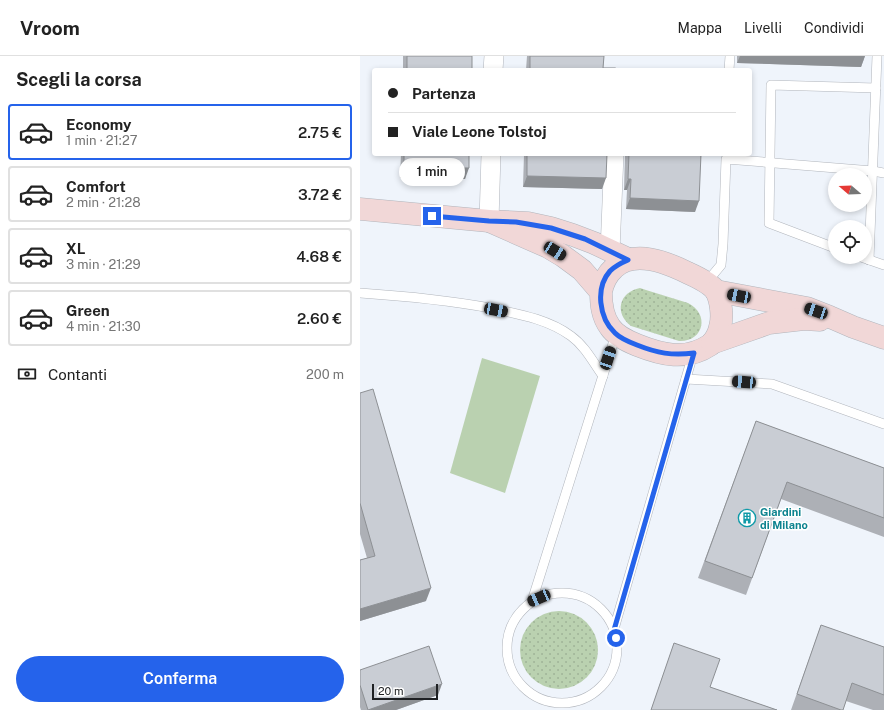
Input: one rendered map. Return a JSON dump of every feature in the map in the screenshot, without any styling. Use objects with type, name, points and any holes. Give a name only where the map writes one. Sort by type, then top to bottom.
[{"type":"street","points":[[493,68],[494,56]]},
{"type":"street","points":[[489,221],[491,156]]},
{"type":"street","points":[[614,156],[619,255],[616,266],[610,271],[602,285],[601,292],[603,313],[610,328],[616,334],[634,344],[659,353],[677,355],[694,353],[712,343],[762,325],[780,321],[804,319],[829,321],[853,327]]},
{"type":"street","points":[[360,210],[522,223],[551,228],[579,237],[619,255],[648,259],[676,267],[711,287],[807,308],[884,338]]},
{"type":"street","points":[[489,221],[548,247],[563,256],[582,270],[601,292]]},
{"type":"street","points":[[711,287],[722,312],[719,331],[712,343]]},
{"type":"lane","points":[[730,56],[730,68]]},
{"type":"lane","points":[[877,56],[872,172],[884,173]]},
{"type":"lane","points":[[828,245],[769,224],[771,85],[876,88]]},
{"type":"lane","points":[[711,287],[721,265],[726,157],[828,168]]},
{"type":"lane","points":[[872,261],[884,266]]},
{"type":"lane","points":[[360,294],[428,298],[509,312],[542,321],[558,328],[572,337],[584,348],[603,376]]},
{"type":"lane","points":[[532,601],[616,334]]},
{"type":"lane","points":[[614,630],[694,353]]},
{"type":"lane","points":[[686,379],[772,384],[884,424]]},
{"type":"lane","points":[[564,592],[580,595],[595,603],[606,615],[614,630],[618,648],[615,665],[607,681],[594,694],[578,702],[560,704],[542,701],[526,692],[514,678],[508,665],[506,651],[507,636],[512,622],[532,601],[547,594],[564,592]]},
{"type":"green space","points":[[640,288],[688,303],[695,308],[701,320],[699,332],[694,337],[679,341],[631,326],[622,315],[621,304],[623,298],[627,294]]},
{"type":"green space","points":[[482,358],[540,376],[505,493],[450,473]]},
{"type":"green space","points":[[559,611],[574,614],[587,622],[595,635],[598,650],[595,665],[587,678],[574,686],[559,689],[544,686],[531,678],[523,665],[520,650],[523,635],[531,622],[544,614]]},
{"type":"building","points":[[407,56],[472,56],[472,68],[407,68]]},
{"type":"building","points":[[530,56],[604,56],[603,68],[530,68]]},
{"type":"building","points":[[404,156],[469,156],[469,168],[404,167]]},
{"type":"building","points":[[527,156],[607,156],[606,178],[527,176]]},
{"type":"building","points":[[629,156],[701,156],[699,201],[630,198],[631,179],[628,179]]},
{"type":"building","points":[[373,389],[431,588],[360,609],[360,560],[375,556],[360,503],[360,393]]},
{"type":"building","name":"Giardini di Milano","points":[[756,421],[884,468],[884,518],[787,482],[752,578],[705,561]]},
{"type":"building","points":[[821,625],[884,647],[884,695],[852,683],[843,710],[841,710],[797,694]]},
{"type":"building","points":[[674,643],[720,659],[710,687],[777,710],[651,710]]},
{"type":"building","points":[[429,646],[442,684],[368,710],[360,685],[360,670]]},
{"type":"place","name":"Giardini di Milano","points":[[747,518]]},
{"type":"route","points":[[432,216],[528,223],[551,228],[585,239],[628,260],[610,271],[602,285],[601,300],[603,313],[610,328],[625,340],[659,353],[677,355],[694,353],[614,630],[616,638]]}]
